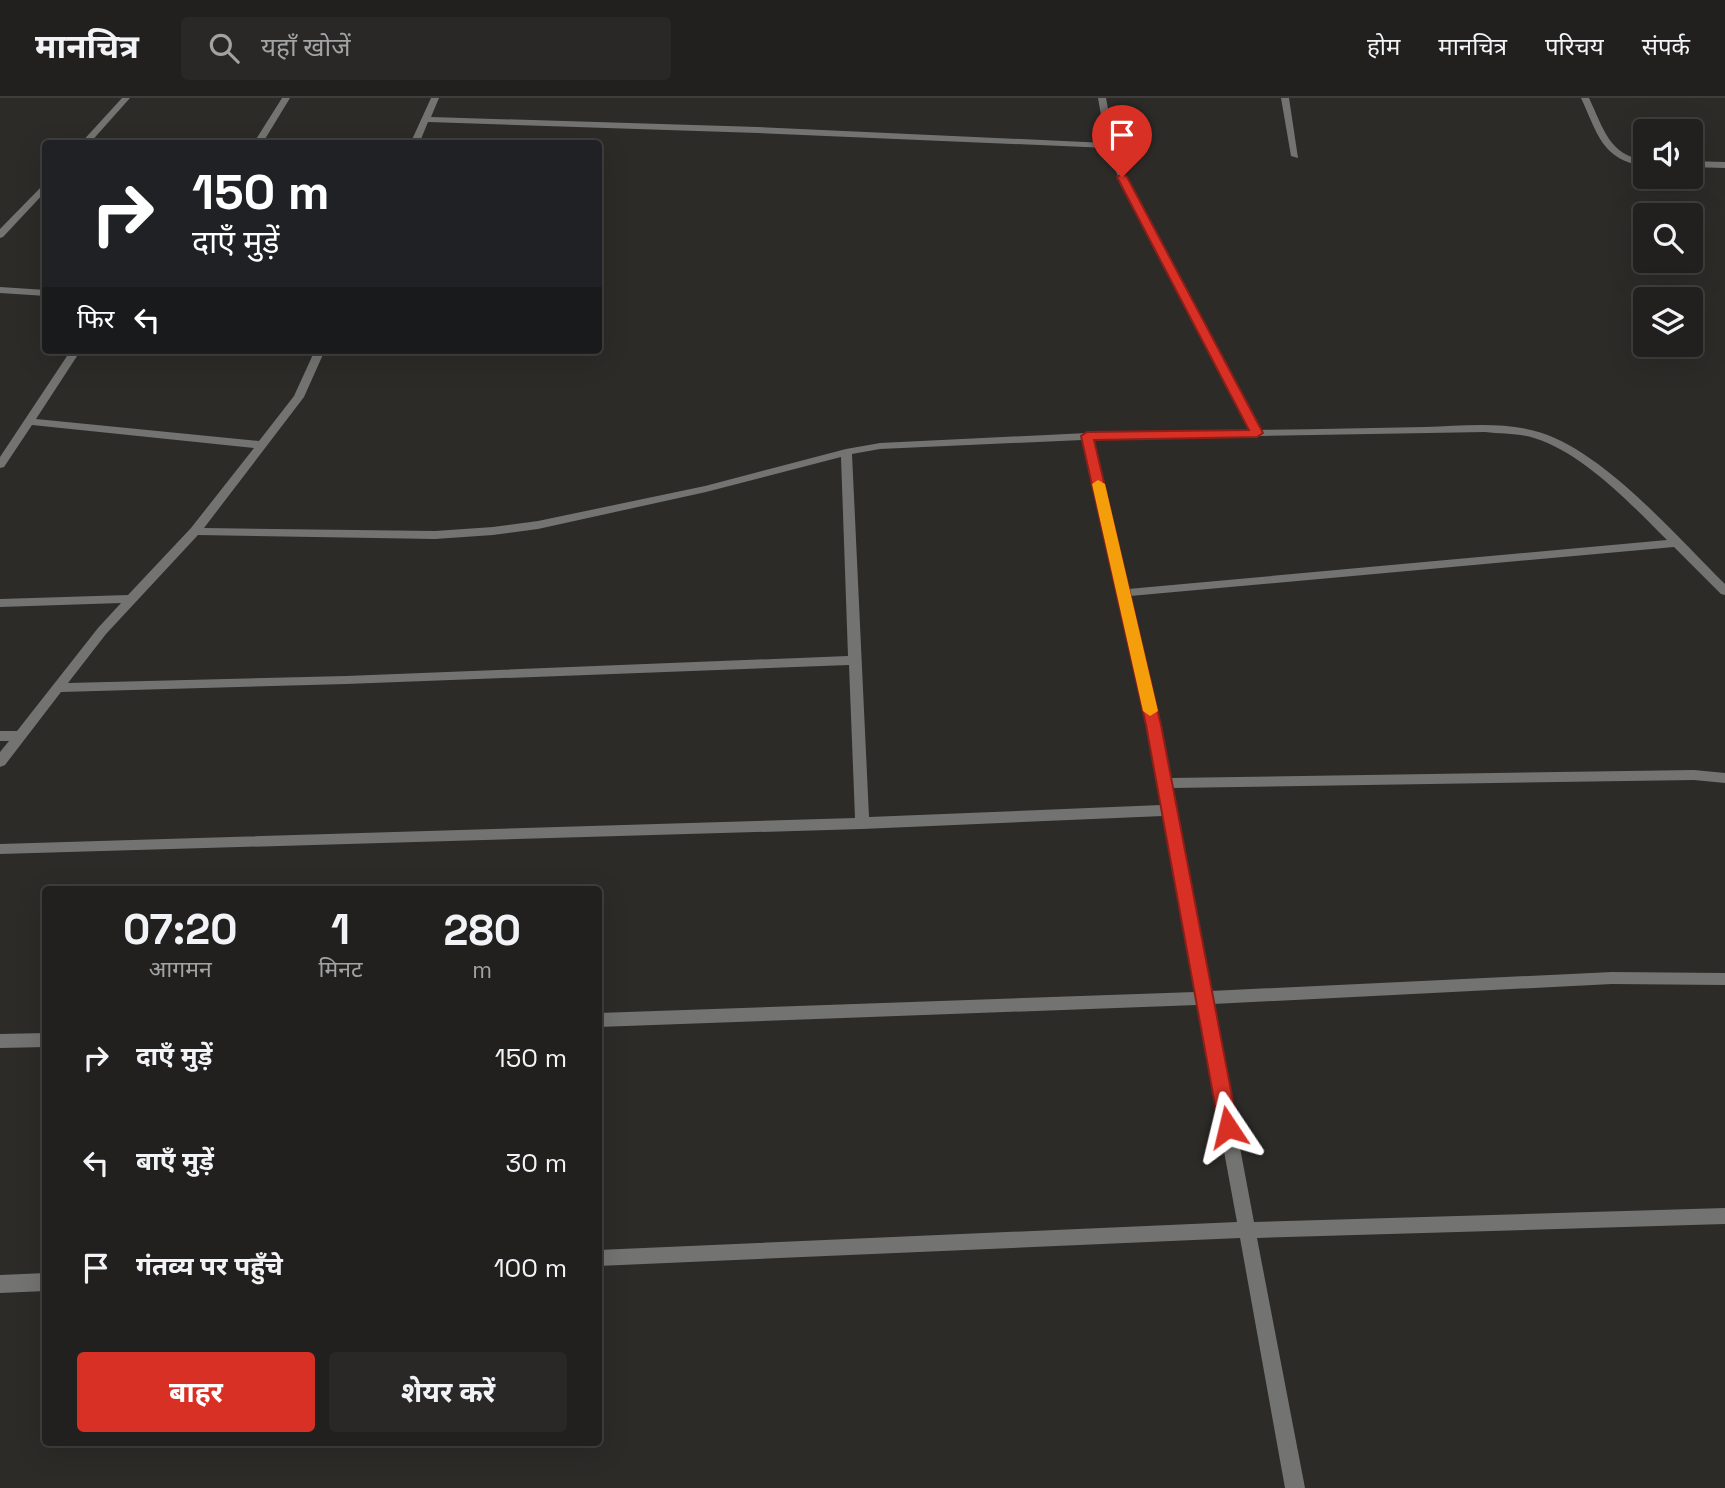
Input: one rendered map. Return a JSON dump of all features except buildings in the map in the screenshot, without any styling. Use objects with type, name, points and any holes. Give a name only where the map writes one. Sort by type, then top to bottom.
[{"type":"street","points":[[88,140],[126,98]]},
{"type":"street","points":[[260,140],[286,98]]},
{"type":"street","points":[[416,140],[435,98]]},
{"type":"street","points":[[1101,98],[1111,146],[1122,177],[1257,433]]},
{"type":"street","points":[[1285,98],[1295,156]]},
{"type":"street","points":[[1586,98],[1608,145],[1625,162],[1633,162]]},
{"type":"street","points":[[425,119],[772,130],[1111,146]]},
{"type":"street","points":[[1703,164],[1725,165]]},
{"type":"street","points":[[0,235],[42,190]]},
{"type":"street","points":[[0,290],[42,293]]},
{"type":"street","points":[[0,465],[73,354]]},
{"type":"street","points":[[0,762],[129,599],[195,531],[299,397],[318,354]]},
{"type":"street","points":[[30,422],[262,445]]},
{"type":"street","points":[[195,531],[435,535],[493,531],[538,525],[706,489],[846,452],[880,446],[1087,436],[1485,429],[1536,435],[1569,450],[1616,488],[1725,591]]},
{"type":"street","points":[[1087,436],[1124,593],[1170,810],[1294,1488]]},
{"type":"street","points":[[846,452],[862,824]]},
{"type":"street","points":[[1124,593],[1674,543]]},
{"type":"street","points":[[0,603],[129,599]]},
{"type":"street","points":[[58,688],[855,660]]},
{"type":"street","points":[[0,736],[20,736]]},
{"type":"street","points":[[1164,783],[1694,775],[1725,778]]},
{"type":"street","points":[[0,849],[862,824],[1170,810]]},
{"type":"street","points":[[602,1020],[1204,998],[1612,978],[1725,979]]},
{"type":"street","points":[[0,1041],[42,1040]]},
{"type":"street","points":[[602,1258],[1247,1230],[1725,1216]]},
{"type":"street","points":[[0,1284],[42,1282]]},
{"type":"slow traffic","points":[[1098,484],[1150,711]]},
{"type":"route","points":[[1122,177],[1257,433],[1087,436],[1153,725],[1228,1127]]}]
